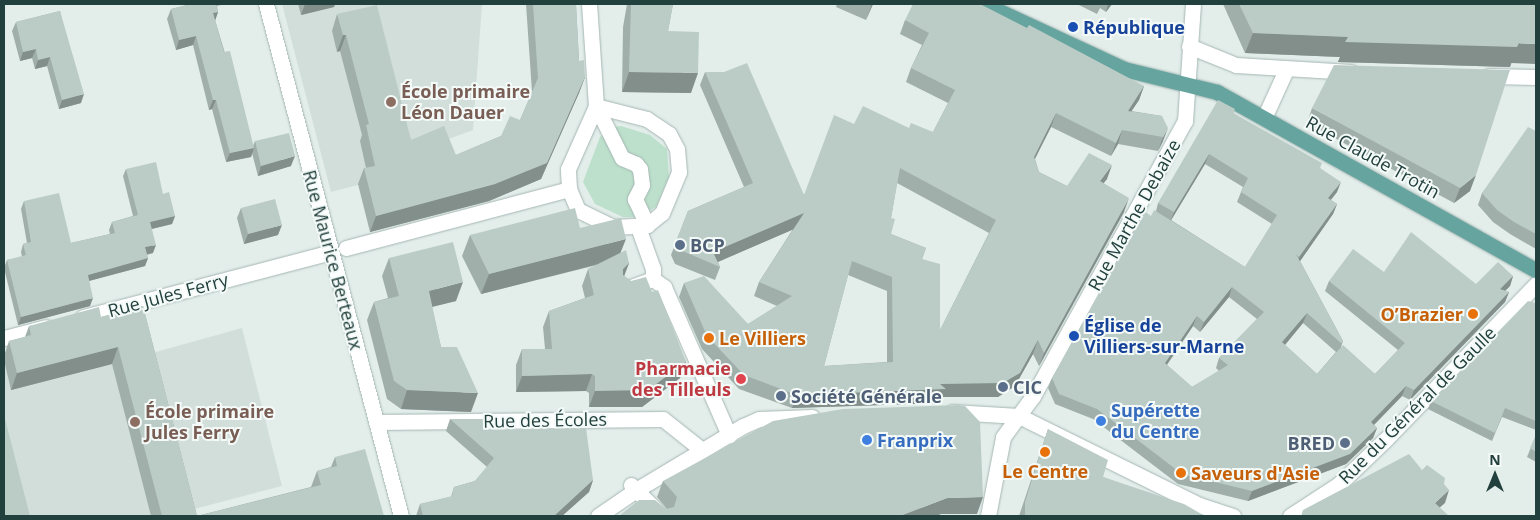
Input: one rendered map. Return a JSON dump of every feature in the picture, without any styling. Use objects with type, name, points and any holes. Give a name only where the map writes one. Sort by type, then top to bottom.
[{"type":"main road","name":"Rue Claude Trotin","points":[[984,4],[1124,69],[1217,92],[1536,270]]},
{"type":"street","name":"Rue Maurice Berteaux","points":[[266,4],[401,516]]},
{"type":"street","points":[[589,4],[592,23],[596,106],[622,158],[636,164],[640,169],[642,185],[635,199],[653,269],[652,279]]},
{"type":"street","points":[[592,23],[596,4]]},
{"type":"street","name":"Rue Marthe Debaize","points":[[988,516],[1003,437],[1019,416],[1112,258],[1185,121],[1189,86],[1189,46],[1193,4]]},
{"type":"street","points":[[1189,46],[1236,65],[1286,70],[1369,72]]},
{"type":"street","points":[[1264,118],[1286,70]]},
{"type":"street","points":[[1477,76],[1536,77]]},
{"type":"street","points":[[596,106],[647,119],[669,134],[677,148],[679,172],[662,213],[643,226],[613,227],[578,210],[569,190],[568,169],[596,106]]},
{"type":"street","points":[[346,248],[569,190]]},
{"type":"street","name":"Rue Jules Ferry","points":[[4,338],[331,252]]},
{"type":"street","points":[[626,288],[652,279]]},
{"type":"street","points":[[652,279],[664,287],[729,435]]},
{"type":"street","name":"Rue du Général de Gaulle","points":[[1290,516],[1338,484],[1380,446],[1536,284]]},
{"type":"street","points":[[934,413],[1019,416],[1058,432],[1199,505],[1233,516]]},
{"type":"street","points":[[598,516],[634,487],[759,419],[827,417]]},
{"type":"street","name":"Rue des Écoles","points":[[376,422],[663,419],[702,450]]},
{"type":"street","points":[[634,487],[662,516]]},
{"type":"shaded area","name":"École primaire Léon Dauer","points":[[282,4],[482,4],[473,130],[438,143],[377,180],[331,192]]},
{"type":"shaded area","name":"École primaire Jules Ferry","points":[[242,328],[282,486],[187,511],[188,516],[4,516],[4,358],[145,355]]},
{"type":"green space","points":[[621,126],[650,135],[667,149],[669,177],[656,207],[637,217],[623,217],[595,204],[583,182],[600,137],[611,127]]},
{"type":"building","points":[[192,4],[216,4],[218,12],[213,13],[224,52],[230,51],[254,148],[230,153],[216,100],[213,100],[196,36],[179,40],[171,9]]},
{"type":"building","points":[[533,4],[576,4],[579,61],[584,60],[585,77],[547,163],[495,184],[376,216],[364,168],[375,166],[366,125],[369,124],[346,35],[343,35],[337,14],[377,5],[411,140],[444,126],[456,155],[501,136],[510,116],[520,120],[538,78]]},
{"type":"building","points":[[631,4],[673,4],[668,31],[699,32],[698,73],[629,72]]},
{"type":"building","points":[[913,4],[980,4],[1027,28],[1029,25],[1144,86],[1128,111],[1162,116],[1168,128],[1163,137],[1122,130],[1116,143],[1056,113],[1034,157],[1039,172],[1067,186],[1089,153],[1112,165],[1100,181],[1129,198],[1044,353],[1038,340],[1020,373],[1003,383],[940,384],[946,389],[797,395],[744,375],[707,336],[684,283],[704,276],[748,324],[792,296],[759,282],[804,213],[713,252],[720,267],[680,250],[676,241],[688,211],[753,183],[705,72],[724,72],[747,63],[804,195],[834,115],[854,124],[863,106],[909,128],[911,123],[933,132],[955,90],[911,68],[929,33],[905,20]],"holes":[[[900,168],[996,220],[940,330],[940,264],[922,259],[926,248],[891,234],[895,219],[891,218]],[[852,261],[892,277],[893,362],[824,366]]]},
{"type":"building","points":[[1239,4],[1536,4],[1536,44],[1519,43],[1517,47],[1345,42],[1348,37],[1253,33]]},
{"type":"building","points":[[60,11],[84,94],[62,100],[50,57],[38,60],[36,49],[23,52],[16,22]]},
{"type":"building","points":[[1334,65],[1510,70],[1476,175],[1460,188],[1312,108]]},
{"type":"building","points":[[1218,100],[1235,109],[1233,113],[1322,163],[1320,168],[1341,182],[1328,198],[1337,204],[1299,257],[1296,254],[1343,341],[1341,343],[1307,313],[1282,342],[1317,374],[1343,345],[1375,374],[1405,343],[1329,281],[1353,249],[1384,272],[1411,232],[1476,284],[1498,262],[1513,276],[1500,289],[1509,292],[1414,390],[1406,386],[1371,422],[1377,428],[1350,454],[1252,491],[1182,474],[1097,409],[1059,394],[1052,378],[1144,211],[1151,216],[1154,210],[1245,267],[1277,215],[1241,192],[1248,178],[1209,154],[1174,212],[1158,203]],"holes":[[[1232,287],[1264,312],[1219,358],[1228,365],[1192,387],[1165,363],[1197,316],[1204,322]]]},
{"type":"building","points":[[1528,127],[1536,131],[1536,234],[1497,210],[1482,193]]},
{"type":"building","points":[[289,133],[295,156],[261,166],[255,141]]},
{"type":"building","points":[[156,162],[163,194],[169,192],[175,216],[150,222],[156,245],[145,247],[148,258],[88,275],[93,298],[21,317],[7,260],[26,255],[23,244],[31,242],[24,201],[59,193],[71,243],[115,233],[112,222],[138,215],[126,169]]},
{"type":"building","points":[[275,199],[282,225],[248,234],[241,208]]},
{"type":"building","points":[[575,208],[580,228],[621,218],[626,239],[489,274],[470,235]]},
{"type":"building","points":[[453,242],[463,282],[429,291],[441,347],[457,347],[478,393],[407,390],[394,381],[374,302],[399,296],[389,258]]},
{"type":"building","points":[[626,250],[629,263],[623,269],[623,275],[631,281],[646,277],[652,292],[658,290],[686,362],[648,390],[595,391],[595,376],[592,374],[522,376],[522,349],[552,349],[549,311],[594,295],[588,269]]},
{"type":"building","points":[[1528,301],[1536,303],[1536,421],[1505,408],[1495,433],[1431,401]]},
{"type":"building","points":[[143,306],[197,516],[162,516],[118,347],[17,373],[9,341],[31,335],[29,326],[99,307],[101,317]]},
{"type":"building","points":[[965,406],[980,422],[983,497],[947,498],[900,516],[619,516],[639,500],[655,500],[666,509],[674,507],[677,497],[663,481],[773,421],[843,409]]},
{"type":"building","points":[[4,415],[30,516],[4,516]]},
{"type":"building","points":[[450,419],[484,419],[488,430],[586,428],[593,480],[554,516],[423,516],[420,504],[452,496],[454,487],[475,481],[494,458]]},
{"type":"building","points":[[1048,429],[1108,460],[1103,477],[1184,504],[1205,516],[1025,516],[1025,502]]},
{"type":"building","points":[[1536,435],[1536,452],[1530,448]]},
{"type":"building","points":[[365,449],[384,516],[197,516],[321,485],[317,471],[337,466],[335,457]]},
{"type":"building","points":[[1409,454],[1422,470],[1427,465],[1445,478],[1444,484],[1449,490],[1435,503],[1449,516],[1301,516],[1303,510]]},
{"type":"place","name":"République","points":[[1073,27]]},
{"type":"place","name":"École primaire Léon Dauer","points":[[391,102]]},
{"type":"place","name":"BCP","points":[[680,245]]},
{"type":"place","name":"O’Brazier","points":[[1473,314]]},
{"type":"place","name":"Église de Villiers-sur-Marne","points":[[1074,336]]},
{"type":"place","name":"Le Villiers","points":[[709,338]]},
{"type":"place","name":"Pharmacie des Tilleuls","points":[[741,379]]},
{"type":"place","name":"CIC","points":[[1003,387]]},
{"type":"place","name":"Société Générale","points":[[781,396]]},
{"type":"place","name":"Supérette du Centre","points":[[1101,421]]},
{"type":"place","name":"École primaire Jules Ferry","points":[[135,422]]},
{"type":"place","name":"Franprix","points":[[867,440]]},
{"type":"place","name":"BRED","points":[[1345,443]]},
{"type":"place","name":"Le Centre","points":[[1045,452]]},
{"type":"place","name":"Saveurs d'Asie","points":[[1181,473]]}]
